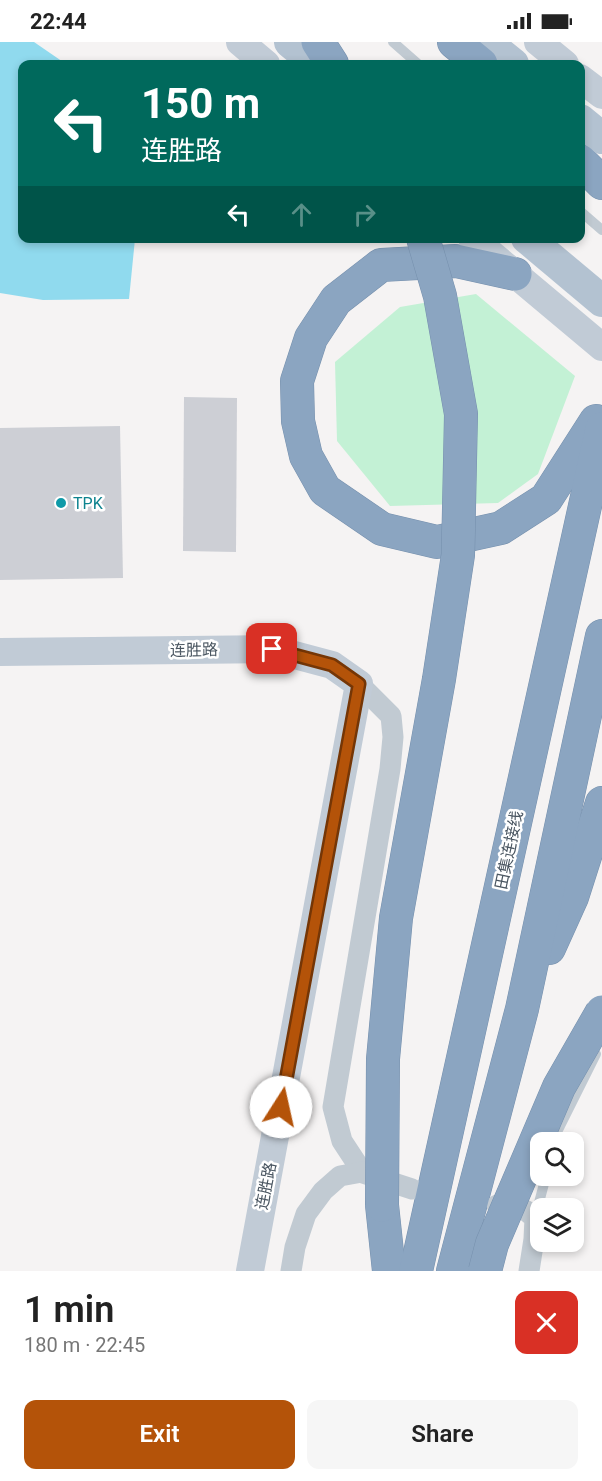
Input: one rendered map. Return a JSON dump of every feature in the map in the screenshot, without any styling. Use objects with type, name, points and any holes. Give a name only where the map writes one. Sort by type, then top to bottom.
[{"type":"highway","points":[[318,42],[329,60]]},
{"type":"highway","points":[[454,42],[476,60]]},
{"type":"highway","points":[[585,166],[602,183]]},
{"type":"highway","points":[[389,1271],[382,1206],[383,1059],[396,918],[440,679],[458,555],[461,414],[440,296],[424,243]]},
{"type":"highway","points":[[515,274],[456,261],[381,265],[336,300],[311,338],[297,381],[298,421],[306,456],[326,490],[382,529],[437,542],[501,528],[546,499],[602,412]]},
{"type":"highway","name":"田集连接线","points":[[416,1271],[602,429]]},
{"type":"highway","points":[[453,1271],[522,1010],[602,636]]},
{"type":"highway","points":[[522,1010],[572,897],[602,803]]},
{"type":"highway","points":[[485,1271],[492,1244],[559,1087],[602,1012]]},
{"type":"main road","points":[[290,42],[312,60]]},
{"type":"main road","points":[[486,42],[508,60]]},
{"type":"main road","points":[[585,124],[602,138]]},
{"type":"main road","points":[[533,243],[602,301]]},
{"type":"street","points":[[240,42],[261,60]]},
{"type":"street","points":[[538,42],[560,60]]},
{"type":"street","points":[[585,82],[602,95]]},
{"type":"street","points":[[478,243],[602,347]]},
{"type":"street","name":"连胜路","points":[[0,652],[272,649],[332,665],[359,684],[250,1271]]},
{"type":"street","points":[[359,684],[391,716],[393,737],[390,769],[333,1107],[342,1141],[362,1172]]},
{"type":"street","points":[[291,1271],[295,1246],[306,1214],[323,1191],[340,1176],[362,1172],[412,1190]]},
{"type":"street","points":[[497,1205],[525,1210],[530,1214]]},
{"type":"street","points":[[529,1271],[532,1252]]},
{"type":"lane","points":[[393,42],[413,60]]},
{"type":"lane","points":[[585,215],[602,229]]},
{"type":"lane","points":[[557,1132],[602,1042]]},
{"type":"green space","points":[[476,294],[575,376],[538,474],[498,503],[390,506],[337,441],[335,362],[400,307]]},
{"type":"water","points":[[0,42],[34,42],[60,60],[18,60],[18,243],[135,243],[129,299],[43,300],[0,293]]},
{"type":"building","points":[[184,397],[237,398],[236,552],[183,551]]},
{"type":"building","name":"TPK","points":[[120,426],[123,578],[0,580],[0,428]]},
{"type":"place","name":"TPK","points":[[61,503]]},
{"type":"route","points":[[272,649],[332,665],[359,684],[281,1107]]}]
